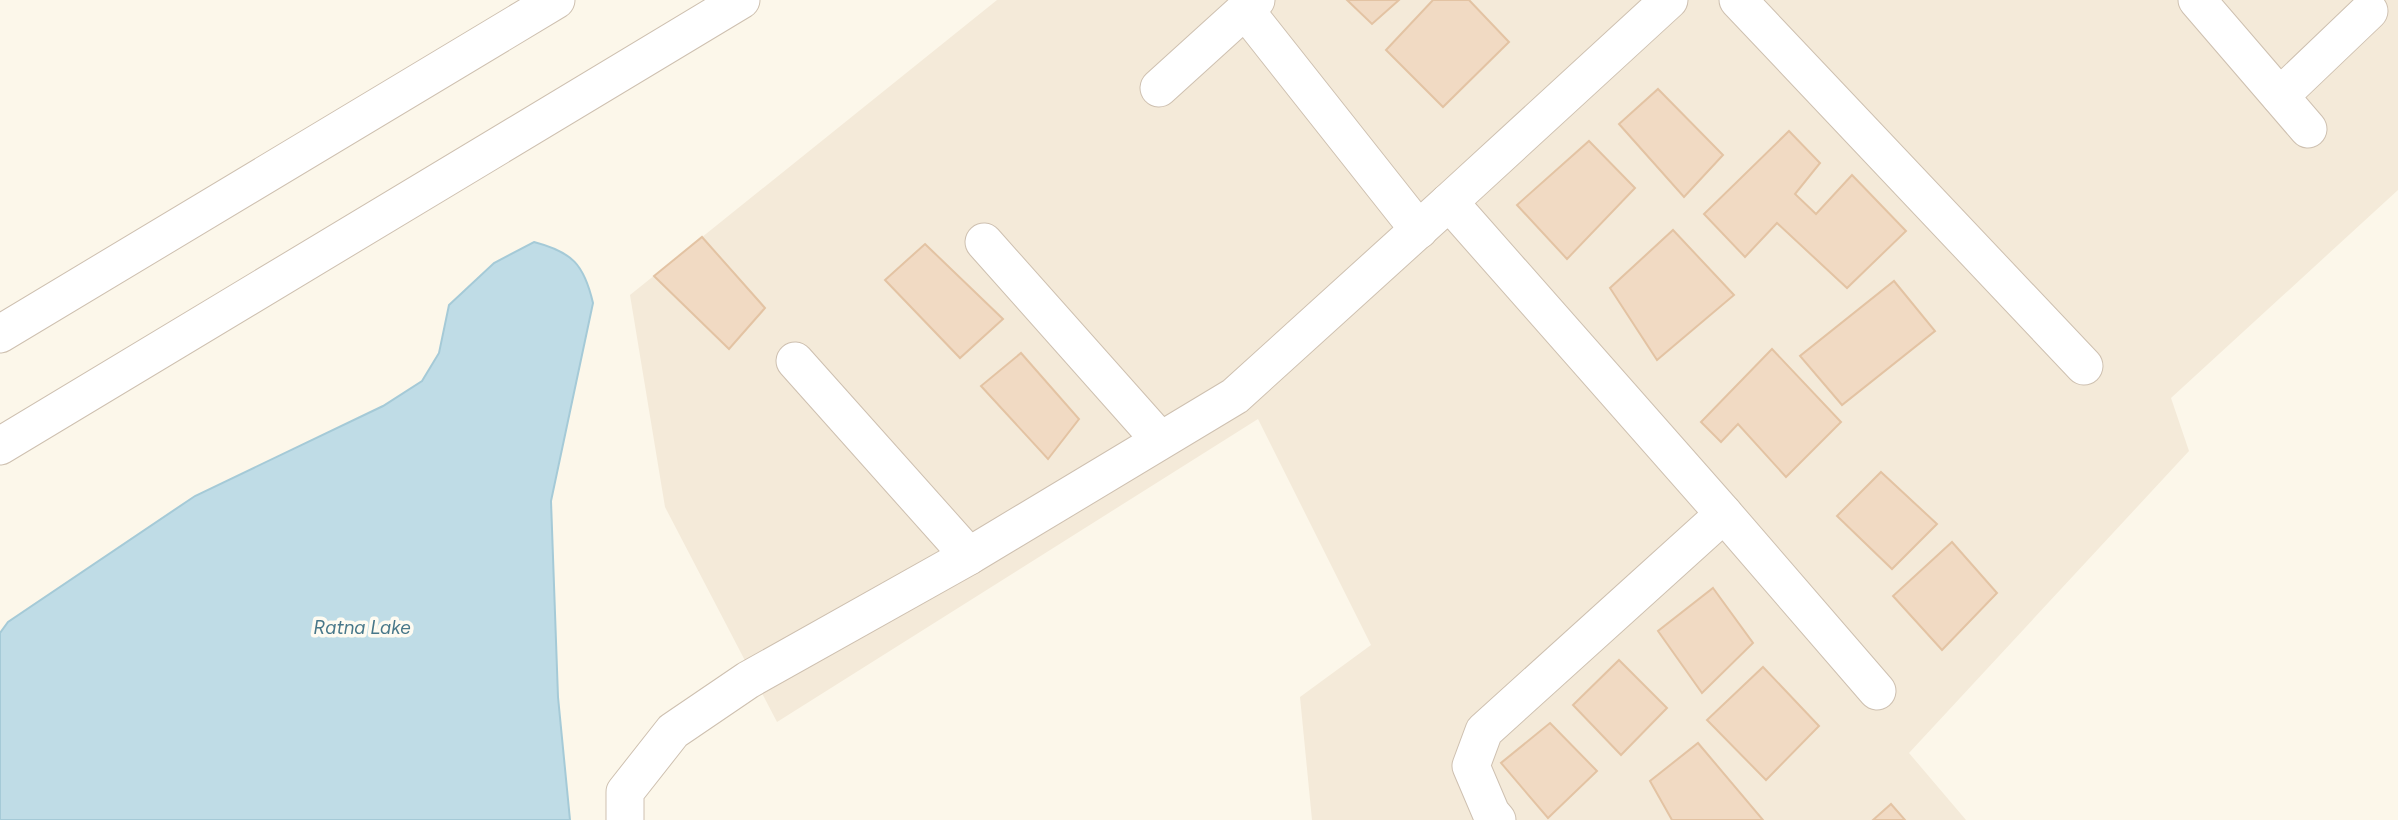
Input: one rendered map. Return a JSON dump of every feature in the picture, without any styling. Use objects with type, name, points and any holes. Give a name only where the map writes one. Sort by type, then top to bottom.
[{"type":"street","points":[[0,334],[556,0]]},
{"type":"street","points":[[0,446],[741,0]]},
{"type":"street","points":[[625,820],[625,792],[673,731],[748,680],[968,556],[1235,396],[1669,0]]},
{"type":"street","points":[[1738,0],[2084,366]]},
{"type":"street","points":[[2197,0],[2308,129]]},
{"type":"street","points":[[1159,88],[1250,5],[1419,230]]},
{"type":"street","points":[[2280,96],[2369,11]]},
{"type":"street","points":[[1449,202],[1877,691]]},
{"type":"street","points":[[984,242],[1160,440]]},
{"type":"street","points":[[795,361],[968,556]]},
{"type":"street","points":[[1497,820],[1490,813],[1471,766],[1484,731],[1724,514]]},
{"type":"shaded area","points":[[997,0],[2398,0],[2398,190],[2171,398],[2189,451],[1909,753],[1966,820],[1312,820],[1300,697],[1371,645],[1258,419],[777,722],[665,507],[630,295]]},
{"type":"water","name":"Ratna Lake","points":[[534,242],[558,250],[574,262],[585,278],[593,303],[551,501],[558,697],[570,820],[0,820],[0,633],[8,622],[195,496],[383,406],[422,381],[439,353],[449,305],[494,263]]},
{"type":"building","points":[[1347,0],[1399,0],[1372,24]]},
{"type":"building","points":[[1433,0],[1469,0],[1509,42],[1443,107],[1386,50]]},
{"type":"building","points":[[1658,89],[1723,155],[1684,197],[1619,124]]},
{"type":"building","points":[[1789,131],[1820,163],[1795,194],[1816,214],[1852,175],[1906,231],[1847,288],[1777,223],[1745,257],[1704,214]]},
{"type":"building","points":[[1589,141],[1635,188],[1567,259],[1517,205]]},
{"type":"building","points":[[1673,230],[1734,295],[1657,360],[1610,288]]},
{"type":"building","points":[[702,237],[765,308],[729,349],[654,276]]},
{"type":"building","points":[[925,244],[1003,319],[960,358],[885,280]]},
{"type":"building","points":[[1894,281],[1935,331],[1842,405],[1800,356]]},
{"type":"building","points":[[1772,349],[1841,422],[1786,477],[1738,424],[1721,442],[1701,422]]},
{"type":"building","points":[[1021,353],[1079,419],[1048,459],[981,386]]},
{"type":"building","points":[[1881,472],[1937,524],[1892,569],[1837,516]]},
{"type":"building","points":[[1952,542],[1997,593],[1942,650],[1893,596]]},
{"type":"building","points":[[1713,588],[1753,643],[1702,693],[1658,631]]},
{"type":"building","points":[[1619,660],[1667,708],[1621,755],[1573,705]]},
{"type":"building","points":[[1763,667],[1819,726],[1766,780],[1707,720]]},
{"type":"building","points":[[1550,723],[1597,771],[1548,818],[1501,763]]},
{"type":"building","points":[[1698,743],[1763,820],[1672,820],[1650,781]]},
{"type":"building","points":[[1891,804],[1905,820],[1873,820]]}]
